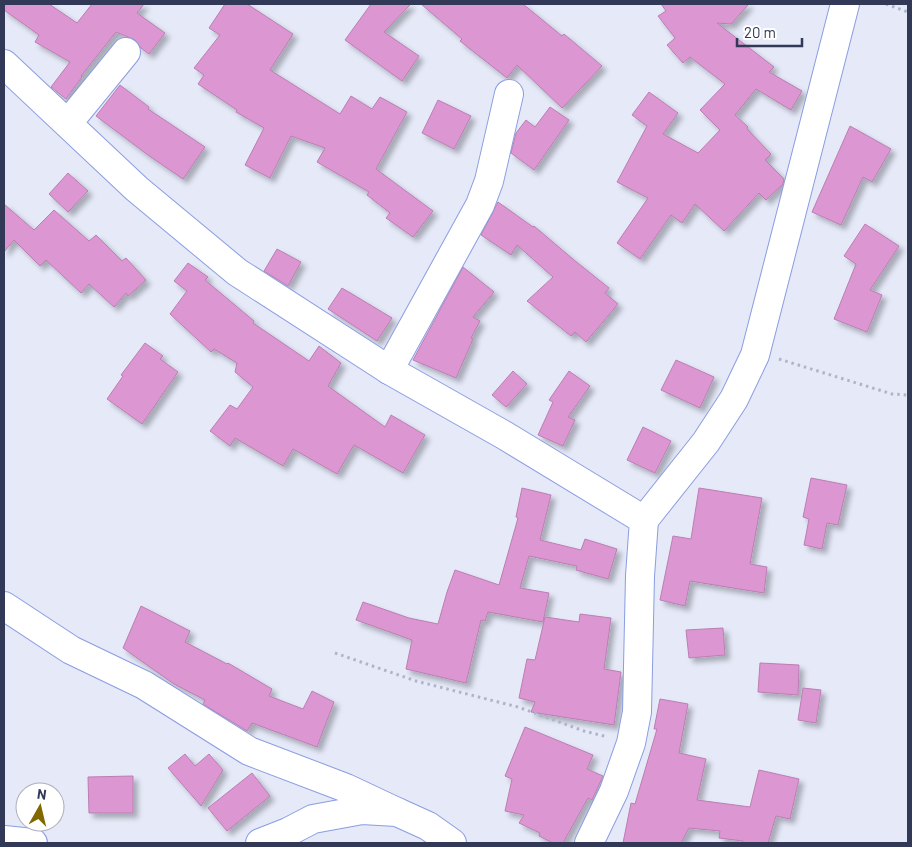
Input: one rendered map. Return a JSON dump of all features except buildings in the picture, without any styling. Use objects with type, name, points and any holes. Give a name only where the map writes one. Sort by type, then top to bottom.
[{"type":"street","points":[[589,843],[614,791],[631,743],[637,712],[640,576],[644,520],[706,442],[734,399],[755,355],[845,4]]},
{"type":"street","points":[[68,123],[126,52]]},
{"type":"street","points":[[4,64],[137,189],[237,272],[390,370],[644,520]]},
{"type":"street","points":[[390,370],[480,205],[489,181],[510,94]]},
{"type":"street","points":[[4,606],[71,650],[144,685],[249,751],[346,788],[428,826],[452,843]]},
{"type":"street","points":[[260,843],[288,832],[313,819],[362,810],[397,812]]},
{"type":"street","points":[[4,840],[33,843]]},
{"type":"path","points":[[886,4],[908,12]]},
{"type":"path","points":[[755,355],[780,359],[892,394],[908,395]]},
{"type":"path","points":[[335,652],[416,681],[518,707],[584,731],[631,743]]}]
